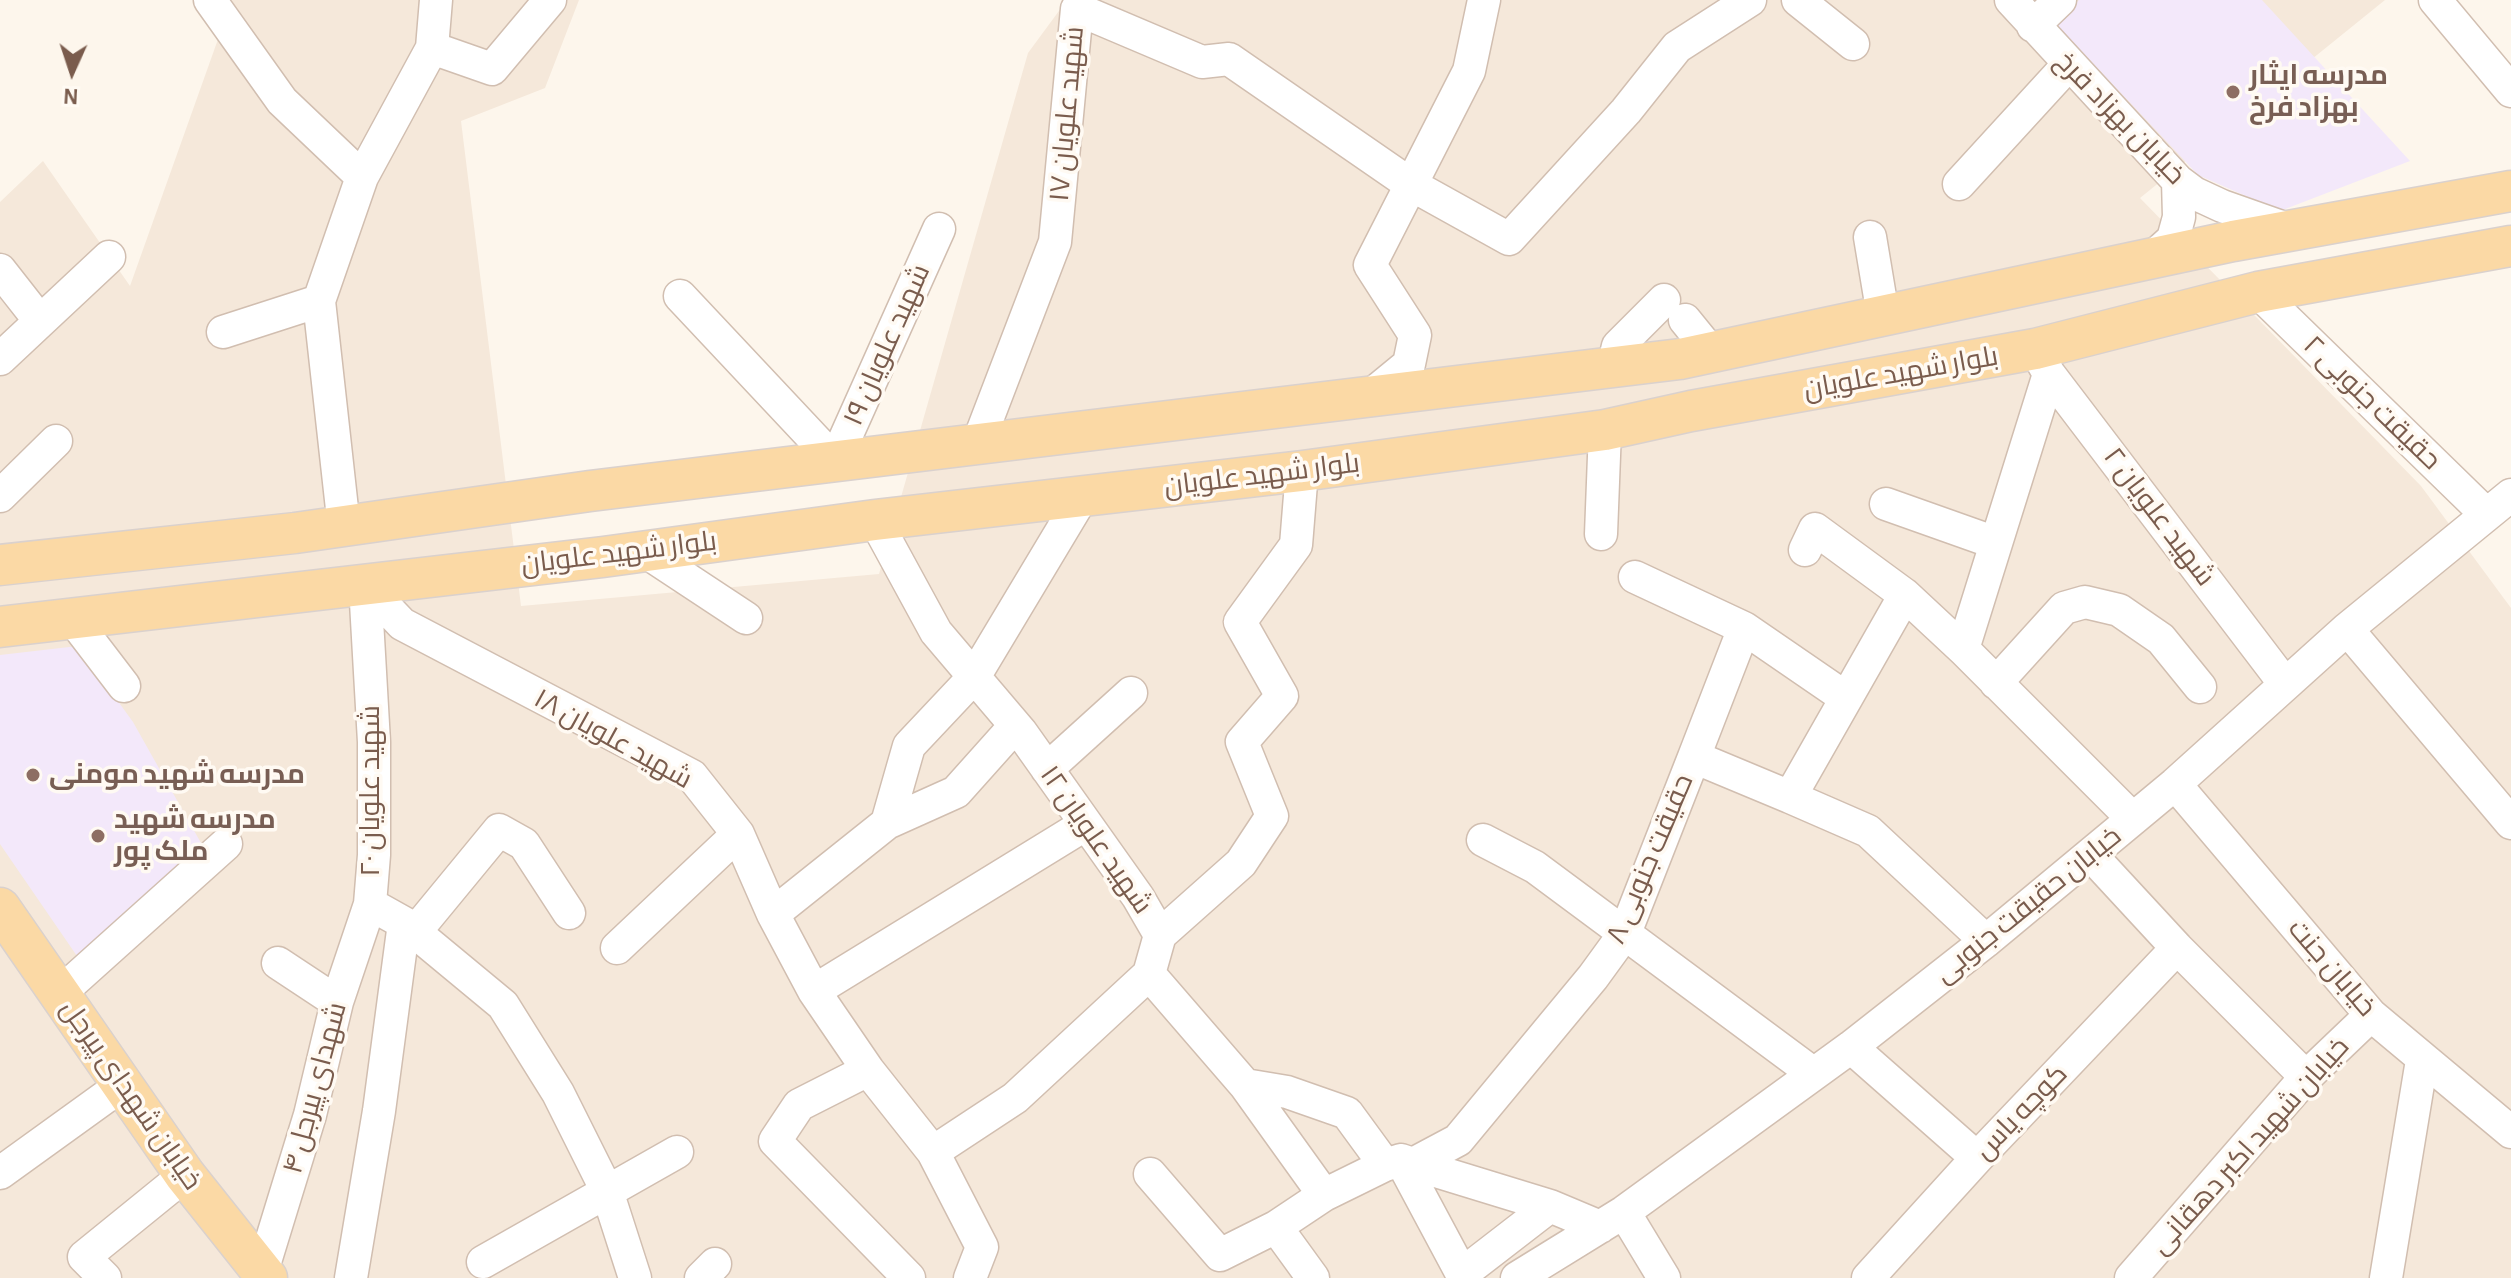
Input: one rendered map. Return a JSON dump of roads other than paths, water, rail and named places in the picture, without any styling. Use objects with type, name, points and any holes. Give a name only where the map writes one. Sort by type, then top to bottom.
[{"type":"main road","name":"بلوار شهید علویان","points":[[0,565],[344,527],[590,491],[1613,367],[1711,352],[2290,230],[2511,191]]},
{"type":"main road","name":"بلوار شهید علویان","points":[[0,627],[603,557],[875,520],[1302,471],[1605,430],[1691,411],[2042,362],[2258,292],[2511,246]]},
{"type":"main road","points":[[1113,426],[1125,491]]},
{"type":"main road","points":[[590,491],[603,557]]},
{"type":"main road","name":"خیابان شهدای پیرجل","points":[[3,920],[60,993],[185,1175],[263,1276]]},
{"type":"street","points":[[210,0],[282,101],[362,177]]},
{"type":"street","points":[[344,527],[319,301],[362,177],[432,48],[436,0]]},
{"type":"street","points":[[432,48],[492,69],[550,0]]},
{"type":"street","points":[[1370,396],[1409,364],[1415,335],[1370,265],[1469,71],[1484,0]]},
{"type":"street","points":[[1410,184],[1509,239],[1626,111],[1677,47],[1750,0]]},
{"type":"street","name":"خیابان بهزاد فرخ","points":[[2011,0],[2178,181],[2194,193],[2222,206],[2290,230]]},
{"type":"street","points":[[2033,26],[2060,0]]},
{"type":"street","points":[[2435,0],[2511,91]]},
{"type":"street","points":[[1810,3],[1853,44]]},
{"type":"street","name":"شهید علویان ۱۷","points":[[978,443],[1055,242],[1077,9],[1202,62],[1229,59],[1410,184]]},
{"type":"street","points":[[1959,184],[2068,65]]},
{"type":"street","points":[[2151,259],[2173,239],[2179,217],[2178,181]]},
{"type":"street","name":"شهید علویان ۱۹","points":[[835,461],[939,229]]},
{"type":"street","points":[[1870,237],[1883,315]]},
{"type":"street","points":[[0,359],[109,257]]},
{"type":"street","points":[[0,270],[40,321]]},
{"type":"street","name":"حقیقت جنوبی ۲","points":[[2258,292],[2504,503]]},
{"type":"street","points":[[680,296],[835,461]]},
{"type":"street","points":[[223,332],[319,301]]},
{"type":"street","points":[[1613,367],[1618,346],[1675,310],[1711,352]]},
{"type":"street","points":[[1963,649],[1996,543],[2042,362]]},
{"type":"street","name":"شهید علویان ۲","points":[[2042,362],[2285,684]]},
{"type":"street","points":[[1601,534],[1605,430]]},
{"type":"street","points":[[0,496],[56,441]]},
{"type":"street","points":[[1160,935],[1241,863],[1272,816],[1242,742],[1282,696],[1240,622],[1296,545],[1302,471]]},
{"type":"street","points":[[887,823],[909,746],[974,677],[1082,497]]},
{"type":"street","name":"خیابان حقیقت جنوبی","points":[[1517,1278],[1612,1219],[1814,1074],[1986,941],[2175,784],[2347,629],[2504,503]]},
{"type":"street","points":[[1886,504],[1996,543]]},
{"type":"street","name":"شهید علویان ۱۲","points":[[875,520],[936,632],[1015,726],[1138,897],[1160,935],[1149,974]]},
{"type":"street","points":[[1805,550],[1815,529],[1905,595],[2133,819]]},
{"type":"street","points":[[643,550],[746,618]]},
{"type":"street","points":[[1635,577],[1744,628],[1846,698]]},
{"type":"street","name":"شهید علویان ۱۸","points":[[365,585],[402,624],[692,776],[738,834],[773,914],[814,991],[868,1070],[933,1152],[982,1247],[970,1278]]},
{"type":"street","name":"شهید علویان ۲۰","points":[[365,585],[374,742],[374,855],[370,904],[410,928],[503,1005],[558,1093],[607,1191],[635,1278]]},
{"type":"street","points":[[1790,797],[1905,595]]},
{"type":"street","points":[[1996,683],[2064,608],[2085,602],[2119,610],[2161,639],[2200,687]]},
{"type":"street","points":[[72,618],[124,686]]},
{"type":"street","points":[[1694,757],[1744,628]]},
{"type":"street","points":[[2347,629],[2511,823]]},
{"type":"street","points":[[1047,769],[1131,693]]},
{"type":"street","points":[[773,914],[887,823],[956,792],[1015,726]]},
{"type":"street","name":"حقیقت جنوبی ۸","points":[[1150,1174],[1220,1255],[1276,1227],[1324,1195],[1458,1140],[1593,977],[1625,933],[1694,757],[1868,831],[1986,941]]},
{"type":"street","name":"خیابان جنت","points":[[2175,784],[2371,1015],[2511,1132]]},
{"type":"street","points":[[814,991],[1086,824]]},
{"type":"street","points":[[351,1278],[410,928],[499,830],[524,844],[569,913]]},
{"type":"street","points":[[617,948],[738,834]]},
{"type":"street","points":[[1483,840],[1535,867],[1814,1074]]},
{"type":"street","points":[[60,993],[226,844]]},
{"type":"street","points":[[2091,855],[2177,948],[2306,1077]]},
{"type":"street","name":"شهدای پیرجل ۴","points":[[263,1276],[310,1115],[337,1002],[370,904]]},
{"type":"street","name":"کوچه یاس","points":[[1868,1278],[1977,1158],[2177,948]]},
{"type":"street","points":[[278,963],[337,1002]]},
{"type":"street","points":[[933,1152],[1015,1098],[1149,974],[1245,1085],[1324,1195]]},
{"type":"street","name":"خیابان شهید اکبر دهقانی","points":[[2131,1278],[2306,1077],[2371,1015]]},
{"type":"street","points":[[1851,1047],[1977,1158]]},
{"type":"street","points":[[2386,1278],[2422,1060]]},
{"type":"street","points":[[868,1070],[799,1105],[775,1141],[909,1278]]},
{"type":"street","points":[[0,1173],[122,1085]]},
{"type":"street","points":[[1245,1085],[1287,1092],[1347,1113],[1400,1163],[1462,1274],[1550,1206]]},
{"type":"street","points":[[483,1262],[677,1152]]},
{"type":"street","points":[[1400,1163],[1550,1206],[1612,1219],[1664,1278]]},
{"type":"street","points":[[105,1278],[84,1257],[185,1175]]},
{"type":"street","points":[[1276,1227],[1313,1278]]},
{"type":"place","name":"مدرسه ایثار بهزاد فرخ","points":[[2233,92]]},
{"type":"place","name":"مدرسه شهید مومنی","points":[[33,775]]},
{"type":"place","name":"مدرسه شهید ملک پور","points":[[98,836]]}]
